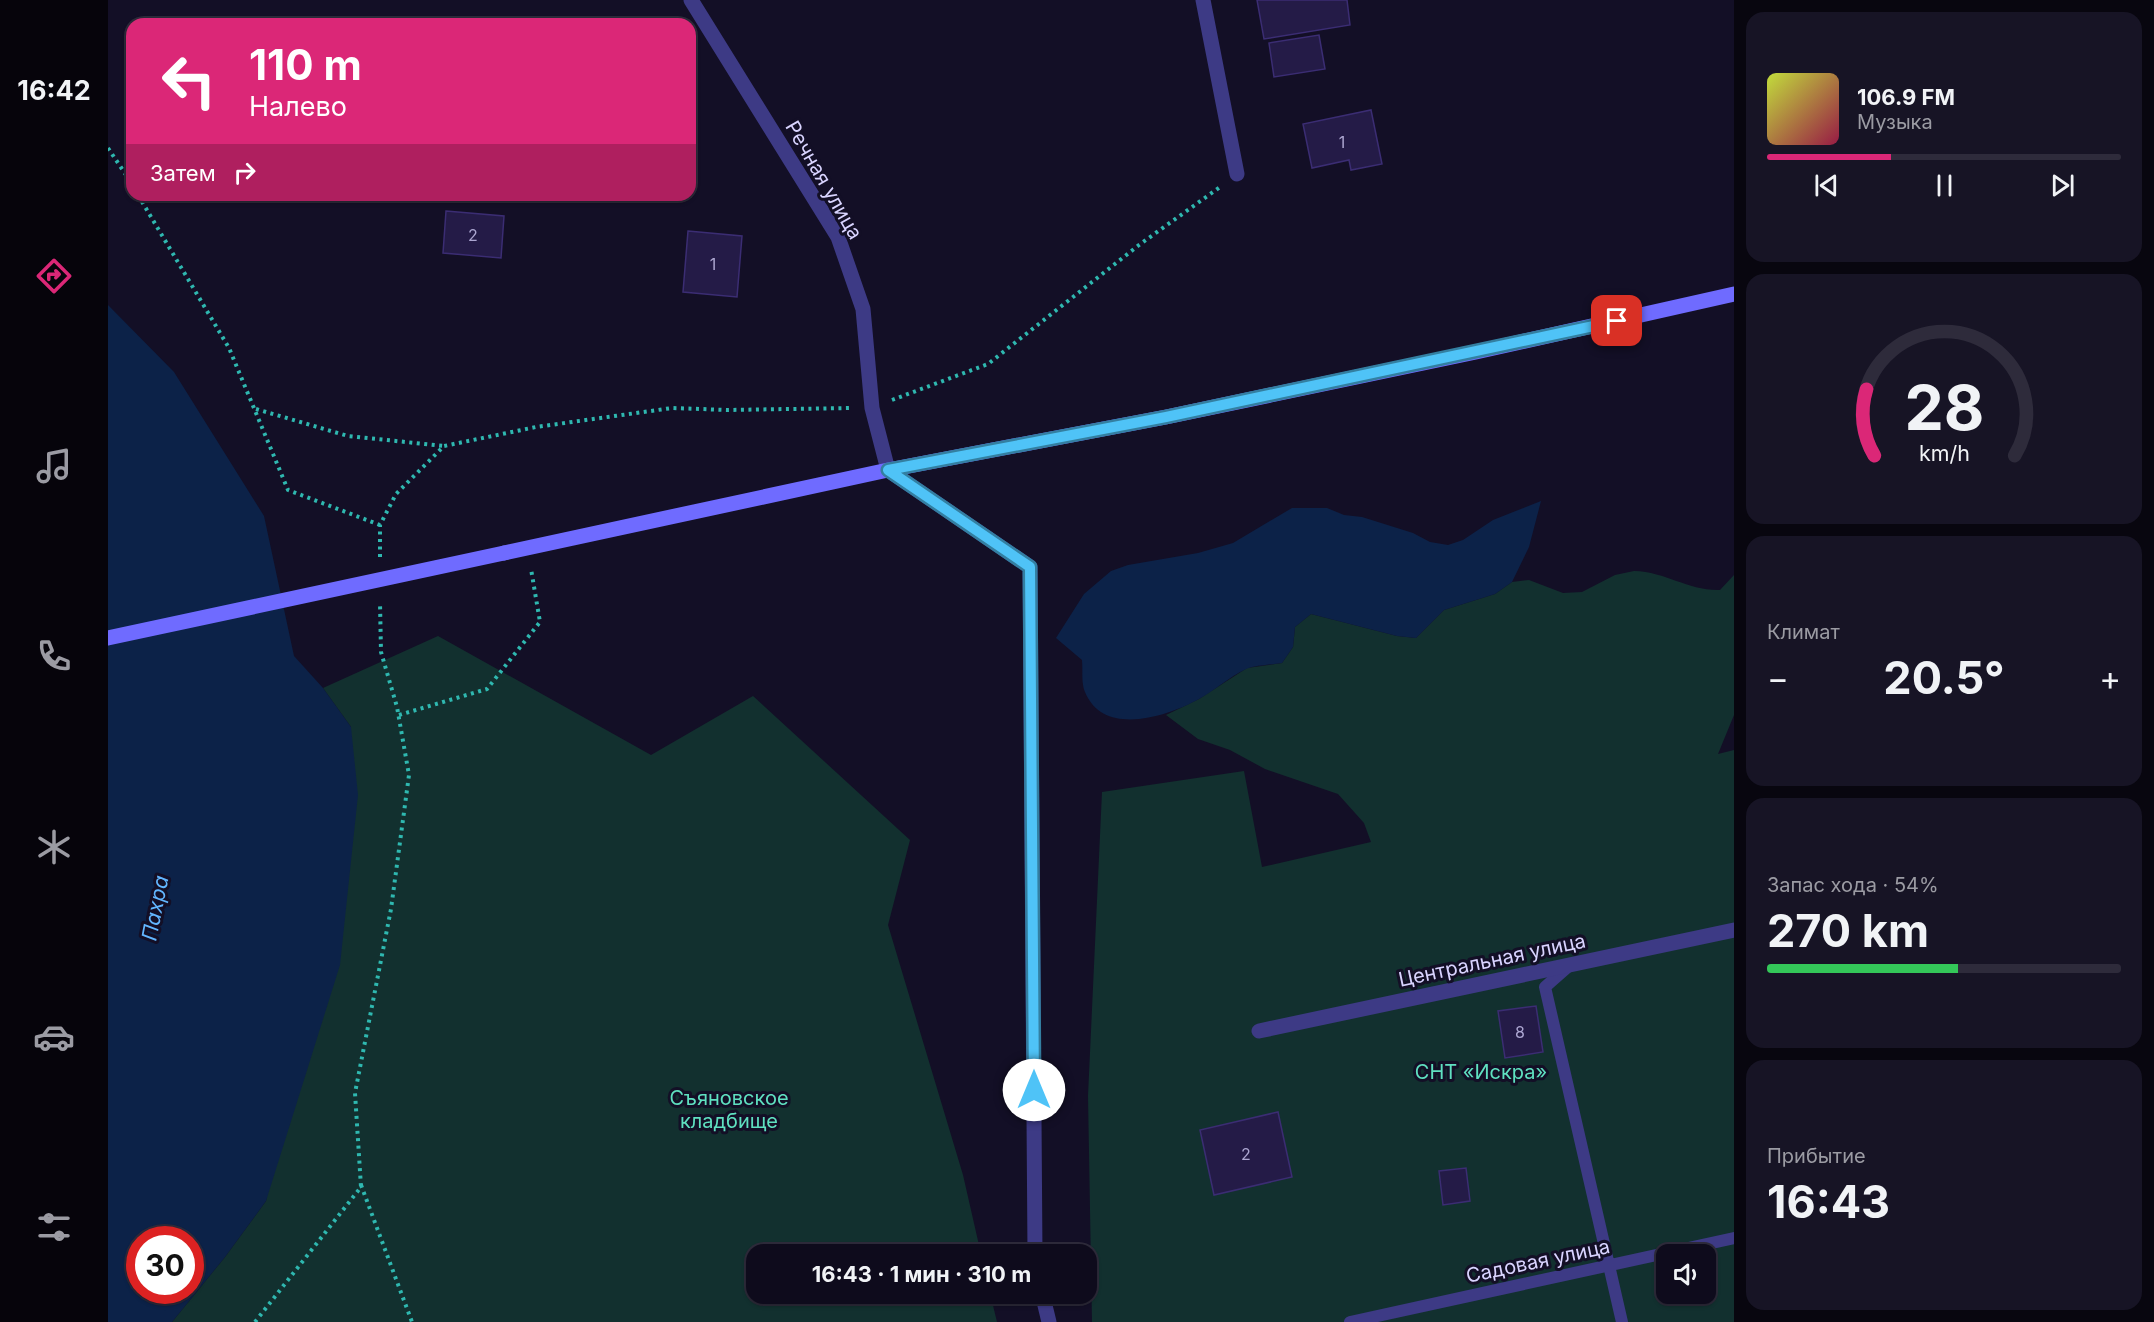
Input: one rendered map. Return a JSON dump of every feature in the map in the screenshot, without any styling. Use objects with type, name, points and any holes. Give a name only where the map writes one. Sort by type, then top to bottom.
[{"type":"main road","points":[[108,638],[888,470],[1166,417],[1454,357],[1734,294]]},
{"type":"street","name":"Речная улица","points":[[691,0],[837,237],[863,309],[872,408],[888,470]]},
{"type":"street","points":[[1203,0],[1237,174]]},
{"type":"street","points":[[888,470],[1030,567],[1035,1244]]},
{"type":"street","name":"Центральная улица","points":[[1259,1031],[1734,930]]},
{"type":"street","points":[[1044,1304],[1048,1322]]},
{"type":"lane","points":[[1570,965],[1545,987],[1623,1322]]},
{"type":"lane","name":"Садовая улица","points":[[1350,1322],[1734,1238]]},
{"type":"path","points":[[108,148],[126,175]]},
{"type":"path","points":[[255,409],[348,436],[444,446],[536,427],[672,408],[728,410],[872,408],[988,364],[1139,245],[1237,174]]},
{"type":"path","points":[[142,201],[229,348],[288,490],[380,525]]},
{"type":"path","points":[[380,560],[380,525],[396,494],[444,446]]},
{"type":"path","points":[[399,714],[487,689],[540,622],[527,548]]},
{"type":"path","points":[[380,594],[381,651],[399,714],[409,775],[391,909],[354,1092],[361,1185],[412,1322]]},
{"type":"path","points":[[255,1322],[361,1185]]},
{"type":"green space","name":"СНТ «Искра»","points":[[1634,571],[1646,572],[1708,590],[1720,590],[1734,575],[1734,715],[1718,754],[1734,750],[1734,1322],[1092,1322],[1092,1304],[1097,1304],[1097,1244],[1091,1244],[1088,1096],[1102,792],[1244,771],[1262,867],[1371,842],[1364,823],[1338,794],[1265,769],[1230,750],[1198,739],[1166,715],[1199,699],[1247,668],[1282,663],[1293,647],[1295,627],[1311,614],[1397,636],[1416,638],[1444,610],[1495,594],[1512,582],[1529,580],[1563,593],[1582,592],[1615,575]]},
{"type":"green space","name":"Съяновское кладбище","points":[[438,636],[651,755],[753,696],[910,840],[888,925],[963,1175],[979,1244],[746,1244],[746,1304],[993,1304],[997,1322],[172,1322],[187,1304],[204,1304],[204,1283],[266,1201],[351,727],[323,688]]},
{"type":"water","name":"Пахра","points":[[108,305],[174,372],[264,516],[294,656],[323,688],[351,727],[358,795],[340,965],[266,1201],[204,1283],[204,1226],[126,1226],[126,1304],[187,1304],[172,1322],[108,1322]]},
{"type":"water","points":[[1541,501],[1529,547],[1512,582],[1495,594],[1444,610],[1416,638],[1397,636],[1311,614],[1295,627],[1293,647],[1282,663],[1246,669],[1199,699],[1171,712],[1138,719],[1121,719],[1106,715],[1094,706],[1085,692],[1082,660],[1056,638],[1084,594],[1111,571],[1128,565],[1198,553],[1233,543],[1292,508],[1327,508],[1344,515],[1362,517],[1413,533],[1430,542],[1448,545],[1463,540],[1493,520]]},
{"type":"building","points":[[1257,0],[1347,0],[1350,25],[1264,39]]},
{"type":"building","points":[[1319,35],[1325,69],[1274,77],[1269,43]]},
{"type":"building","points":[[1371,110],[1382,164],[1351,170],[1349,160],[1312,168],[1303,124]]},
{"type":"building","points":[[446,211],[504,216],[501,258],[443,253]]},
{"type":"building","points":[[688,231],[742,236],[737,297],[683,292]]},
{"type":"building","points":[[1536,1006],[1543,1052],[1505,1058],[1498,1011]]},
{"type":"building","points":[[1278,1112],[1292,1177],[1214,1195],[1200,1130]]},
{"type":"building","points":[[1466,1168],[1470,1201],[1443,1205],[1439,1171]]},
{"type":"route","points":[[1034,1090],[1030,567],[888,470],[1166,417],[1617,321]]}]
